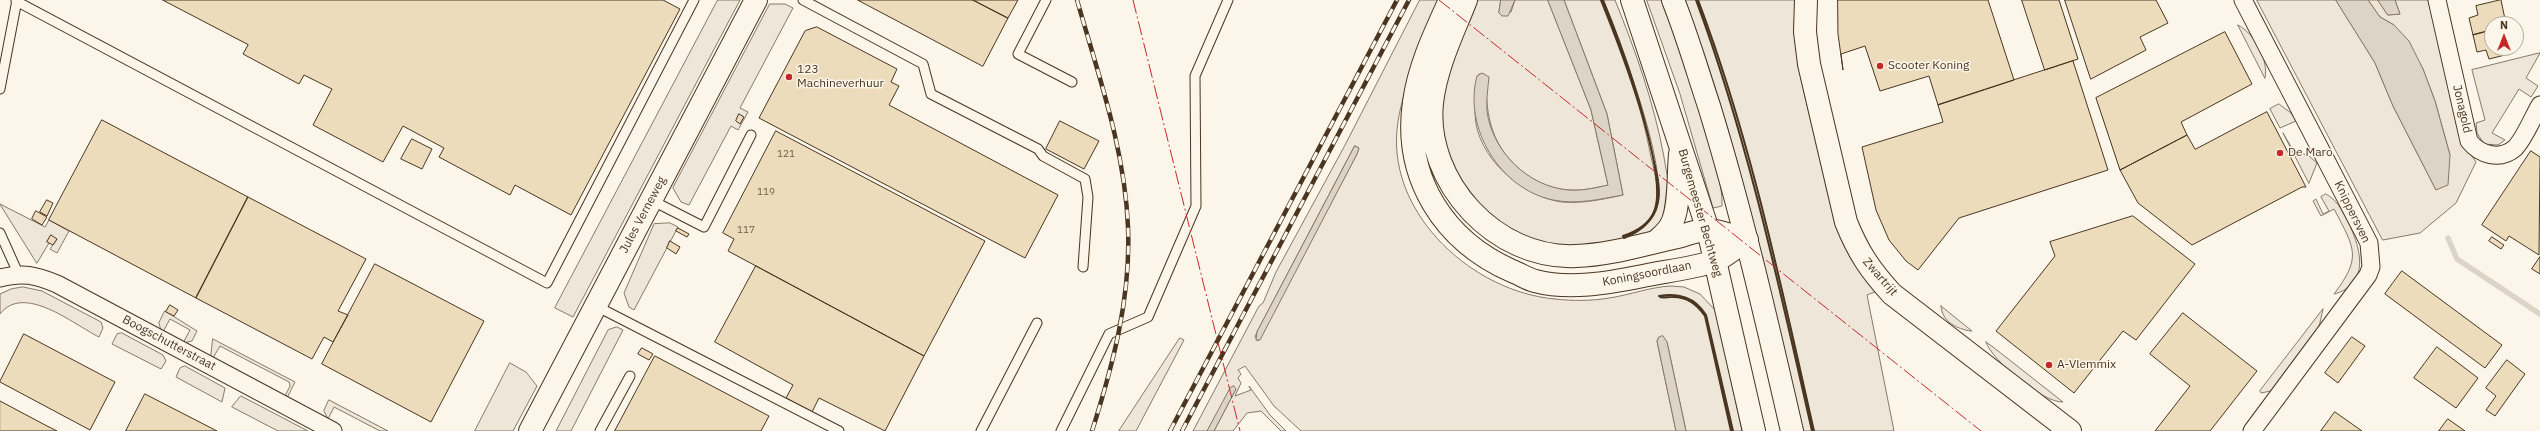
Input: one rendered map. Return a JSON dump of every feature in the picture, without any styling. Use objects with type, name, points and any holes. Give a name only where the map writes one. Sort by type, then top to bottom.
[{"type":"street","name":"Jules Verneweg","points":[[530,431],[756,0]]},
{"type":"street","name":"Koningsoordlaan","points":[[1450,0],[1419,72],[1413,103],[1412,129],[1414,158],[1424,186],[1438,213],[1460,239],[1494,263],[1535,281],[1577,285],[1621,280],[1716,261],[1747,240]]},
{"type":"street","points":[[1466,0],[1438,73],[1432,103],[1432,127],[1438,152],[1447,177],[1462,201],[1482,223],[1502,236],[1542,253],[1574,256],[1613,252],[1708,230],[1747,240]]},
{"type":"street","name":"Burgemeester Bechtweg","points":[[1632,0],[1708,230],[1754,431]]},
{"type":"street","points":[[1673,0],[1684,27],[1720,141],[1747,240],[1792,431]]},
{"type":"street","name":"Zwartrijt","points":[[1806,0],[1805,32],[1809,64],[1846,222],[1855,245],[1869,268],[1892,294],[2070,431]]},
{"type":"street","name":"Knippersven","points":[[2244,0],[2369,243],[2371,254],[2368,275],[2252,431]]},
{"type":"street","name":"Jonagold","points":[[2437,0],[2469,141],[2476,150],[2489,156],[2502,154],[2515,148],[2540,105]]},
{"type":"street","points":[[1658,242],[1672,224],[1678,205],[1677,180],[1681,147]]},
{"type":"street","name":"Boogschutterstraat","points":[[0,278],[18,273],[39,277],[57,284],[333,431]]},
{"type":"lane","points":[[0,89],[16,0],[547,283],[694,0]]},
{"type":"lane","points":[[803,0],[923,64],[932,94],[1038,149],[1043,156],[1085,179],[1088,197],[1084,230],[1083,267]]},
{"type":"lane","points":[[1046,0],[1018,54],[1072,82]]},
{"type":"lane","points":[[1061,431],[1109,334],[1148,317],[1196,206],[1195,76],[1228,0]]},
{"type":"lane","points":[[651,200],[704,227],[751,135]]},
{"type":"lane","points":[[0,233],[18,273]]},
{"type":"lane","points":[[596,306],[839,431]]},
{"type":"lane","points":[[981,431],[1037,323]]},
{"type":"lane","points":[[600,431],[630,376]]},
{"type":"shaded area","points":[[718,0],[740,0],[573,317],[555,308]]},
{"type":"shaded area","points":[[1420,0],[1445,0],[1409,80],[1399,113],[1397,130],[1398,162],[1407,192],[1422,219],[1443,244],[1467,265],[1495,282],[1525,293],[1555,299],[1589,300],[1617,297],[1655,288],[1671,286],[1684,287],[1700,294],[1716,311],[1742,431],[1733,431],[1706,315],[1702,309],[1692,301],[1680,296],[1667,295],[1660,297],[1677,297],[1686,299],[1695,304],[1705,316],[1731,431],[1686,431],[1667,342],[1659,337],[1657,341],[1676,431],[1301,431],[1274,406],[1245,366],[1238,370],[1241,374],[1238,378],[1241,383],[1235,396],[1251,390],[1249,386],[1270,415],[1286,431],[1281,431],[1261,411],[1247,413],[1233,431],[1214,431],[1236,389],[1233,386],[1207,431],[1193,431],[1259,306],[1263,303],[1276,272],[1344,147]],"holes":[[[1355,146],[1359,148],[1357,154],[1258,341],[1255,337],[1257,332]]]},
{"type":"shaded area","points":[[1473,0],[1501,0],[1499,13],[1511,12],[1515,0],[1548,0],[1591,110],[1608,185],[1579,190],[1556,188],[1531,178],[1520,170],[1510,160],[1495,137],[1488,113],[1484,74],[1479,74],[1475,104],[1477,130],[1483,145],[1492,159],[1517,183],[1547,199],[1562,202],[1577,202],[1593,201],[1623,195],[1607,114],[1564,0],[1601,0],[1616,38],[1636,97],[1647,137],[1656,183],[1657,196],[1653,214],[1642,226],[1634,232],[1624,236],[1624,238],[1639,231],[1647,224],[1656,211],[1659,192],[1656,167],[1642,106],[1621,45],[1603,0],[1615,0],[1650,97],[1660,137],[1668,180],[1669,198],[1665,213],[1656,226],[1644,236],[1580,250],[1523,239],[1473,202],[1445,153],[1440,101]]},
{"type":"shaded area","points":[[1501,0],[1515,0],[1508,16],[1502,16],[1499,13]]},
{"type":"shaded area","points":[[1548,0],[1564,0],[1607,114],[1623,195],[1588,201],[1571,202],[1553,200],[1534,194],[1517,183],[1502,170],[1490,153],[1481,135],[1476,116],[1474,96],[1477,76],[1482,73],[1489,77],[1487,111],[1490,126],[1504,153],[1514,164],[1526,174],[1540,182],[1554,187],[1579,190],[1608,185],[1591,110]]},
{"type":"shaded area","points":[[1647,0],[1662,0],[1669,18],[1688,72],[1710,145],[1720,184],[1722,206],[1713,208],[1680,94]]},
{"type":"shaded area","points":[[1685,0],[1696,0],[1715,53],[1747,160],[1775,268],[1812,431],[1801,431],[1777,322],[1737,159],[1704,53]]},
{"type":"shaded area","points":[[1698,0],[1795,0],[1794,32],[1798,66],[1835,224],[1852,260],[1877,291],[1867,295],[1894,431],[1814,431],[1764,214],[1734,106]]},
{"type":"shaded area","points":[[2257,0],[2336,0],[2375,63],[2393,106],[2436,190],[2450,155],[2435,101],[2423,69],[2394,25],[2380,17],[2368,0],[2378,0],[2388,15],[2400,14],[2395,0],[2428,0],[2467,149],[2476,162],[2456,203],[2420,233],[2383,240]]},
{"type":"shaded area","points":[[2336,0],[2368,0],[2380,17],[2394,25],[2409,41],[2423,69],[2435,101],[2450,155],[2448,185],[2436,190],[2393,106],[2375,63]]},
{"type":"shaded area","points":[[2378,0],[2395,0],[2400,14],[2388,15]]},
{"type":"shaded area","points":[[770,4],[785,4],[793,8],[740,108],[748,112],[738,130],[731,126],[689,205],[681,202],[673,188]]},
{"type":"shaded area","points":[[2238,25],[2250,34],[2259,48],[2265,63],[2265,78]]},
{"type":"shaded area","points":[[2540,53],[2526,78],[2538,86],[2531,97],[2519,89],[2492,133],[2505,140],[2498,145],[2484,144],[2477,133],[2476,123],[2485,120],[2472,70]]},
{"type":"shaded area","points":[[2279,104],[2291,113],[2296,121],[2280,128],[2270,109]]},
{"type":"shaded area","points":[[2283,133],[2293,150],[2309,156],[2317,163],[2309,183]]},
{"type":"shaded area","points":[[1355,146],[1359,148],[1357,154],[1260,340],[1256,340],[1257,332]]},
{"type":"shaded area","points":[[2326,194],[2336,202],[2352,230],[2359,252],[2360,263],[2354,282],[2346,289],[2334,294],[2349,271],[2352,261],[2352,253],[2351,244],[2347,234],[2334,209],[2321,216],[2313,201],[2316,199],[2323,214],[2329,211],[2321,197]]},
{"type":"shaded area","points":[[0,204],[45,227],[49,220],[69,231],[57,253],[50,249],[57,239],[49,243],[37,263]]},
{"type":"shaded area","points":[[670,223],[678,227],[634,310],[629,307],[624,293],[654,224]]},
{"type":"shaded area","points":[[23,287],[42,291],[101,322],[103,328],[99,337],[63,316],[35,304],[22,303],[10,306],[0,314],[0,294],[11,289]]},
{"type":"shaded area","points":[[1941,306],[1972,331],[1951,324],[1944,316]]},
{"type":"shaded area","points":[[2323,309],[2319,327],[2271,391],[2261,393],[2260,391]]},
{"type":"shaded area","points":[[165,311],[197,331],[192,341],[183,343],[190,330],[170,319],[163,332],[161,331],[159,323]]},
{"type":"shaded area","points":[[617,327],[623,330],[571,431],[556,431],[608,330]]},
{"type":"shaded area","points":[[122,333],[163,355],[166,361],[161,369],[112,344],[117,334]]},
{"type":"shaded area","points":[[1663,336],[1667,342],[1686,431],[1676,431],[1657,341],[1659,337]]},
{"type":"shaded area","points":[[1180,338],[1184,340],[1136,431],[1119,431]]},
{"type":"shaded area","points":[[213,339],[295,382],[287,398],[285,396],[290,386],[289,382],[220,346],[213,358],[211,357]]},
{"type":"shaded area","points":[[1986,342],[2063,402],[2043,396],[2019,380],[1998,360]]},
{"type":"shaded area","points":[[510,363],[526,372],[537,386],[513,431],[475,431]]},
{"type":"shaded area","points":[[185,366],[225,388],[222,402],[176,377],[180,368]]},
{"type":"shaded area","points":[[1234,386],[1236,389],[1214,431],[1207,431],[1230,388]]},
{"type":"shaded area","points":[[241,396],[308,431],[278,431],[232,407]]},
{"type":"shaded area","points":[[329,400],[388,431],[380,431],[334,407],[328,419],[324,411]]},
{"type":"building","points":[[163,0],[663,0],[680,9],[571,215],[515,185],[510,195],[439,157],[444,148],[403,126],[383,162],[313,125],[332,89],[304,75],[299,84],[243,54],[248,45]]},
{"type":"building","points":[[858,0],[973,0],[1008,18],[983,66]]},
{"type":"building","points":[[973,0],[1018,0],[1008,18]]},
{"type":"building","points":[[1838,0],[1988,0],[2014,80],[1938,105],[1929,76],[1880,91],[1865,46],[1841,54],[1843,70],[1838,34]]},
{"type":"building","points":[[2022,0],[2059,0],[2078,59],[2045,70]]},
{"type":"building","points":[[2065,0],[2156,0],[2168,23],[2140,37],[2146,50],[2091,79]]},
{"type":"building","points":[[2501,0],[2504,16],[2484,16],[2484,32],[2473,35],[2469,18],[2478,15],[2476,6]]},
{"type":"building","points":[[817,27],[897,69],[891,82],[899,86],[889,105],[1058,195],[1025,258],[759,118],[805,31]]},
{"type":"building","points":[[2225,32],[2252,84],[2181,122],[2187,135],[2120,170],[2096,98]]},
{"type":"building","points":[[2484,32],[2484,50],[2477,52],[2473,35]]},
{"type":"building","points":[[2488,56],[2501,56],[2489,59]]},
{"type":"building","points":[[2073,61],[2108,170],[1959,218],[1918,270],[1906,261],[1889,240],[1876,210],[1862,147],[1943,122],[1938,105]]},
{"type":"building","points":[[2267,112],[2306,187],[2302,187],[2192,245],[2138,203],[2120,170],[2187,135],[2195,149]]},
{"type":"building","points":[[739,114],[744,117],[740,124],[736,121]]},
{"type":"building","points":[[102,120],[248,197],[196,298],[49,220]]},
{"type":"building","points":[[1060,121],[1099,141],[1084,169],[1046,149]]},
{"type":"building","points":[[776,131],[985,241],[924,356],[728,251],[734,239],[723,233]]},
{"type":"building","points":[[412,139],[432,149],[422,169],[401,159]]},
{"type":"building","points":[[2531,151],[2540,157],[2539,255],[2509,236],[2506,241],[2482,225]]},
{"type":"building","points":[[248,197],[366,259],[338,311],[348,315],[333,342],[324,337],[312,359],[196,298]]},
{"type":"building","points":[[47,200],[53,203],[47,216],[40,212]]},
{"type":"building","points":[[36,211],[47,217],[42,225],[32,219]]},
{"type":"building","points":[[2133,216],[2195,264],[2136,340],[2123,331],[2074,393],[1996,331],[2055,256],[2050,242]]},
{"type":"building","points":[[678,228],[689,234],[687,237],[676,231]]},
{"type":"building","points":[[51,235],[57,239],[53,245],[47,242]]},
{"type":"building","points":[[2492,237],[2504,245],[2501,249],[2489,241]]},
{"type":"building","points":[[670,241],[680,247],[676,254],[667,248]]},
{"type":"building","points":[[2540,257],[2540,274],[2532,269]]},
{"type":"building","points":[[375,264],[484,321],[431,422],[322,364]]},
{"type":"building","points":[[756,266],[924,356],[885,431],[819,398],[812,412],[786,398],[793,385],[715,342]]},
{"type":"building","points":[[2402,271],[2502,345],[2485,368],[2385,294]]},
{"type":"building","points":[[170,305],[178,310],[174,316],[166,312]]},
{"type":"building","points":[[2183,313],[2257,371],[2210,431],[2155,431],[2190,386],[2150,354]]},
{"type":"building","points":[[24,334],[115,382],[90,430],[0,382]]},
{"type":"building","points":[[2352,337],[2365,346],[2338,383],[2325,373]]},
{"type":"building","points":[[2437,347],[2478,378],[2456,408],[2414,378]]},
{"type":"building","points":[[642,348],[653,354],[649,360],[638,354]]},
{"type":"building","points":[[655,356],[769,416],[761,431],[615,431]]},
{"type":"building","points":[[2507,360],[2525,374],[2495,416],[2486,410],[2496,396],[2486,388]]},
{"type":"building","points":[[145,394],[217,431],[126,431]]},
{"type":"building","points":[[0,401],[47,426],[57,431],[0,431]]},
{"type":"building","points":[[2335,412],[2362,431],[2321,431]]},
{"type":"building","points":[[2448,419],[2465,431],[2439,431]]},
{"type":"waterway","points":[[2448,238],[2457,259],[2540,314]]},
{"type":"railway","points":[[1077,0],[1102,84],[1116,140],[1122,169],[1128,227],[1127,279],[1119,330],[1107,381],[1092,431]]},
{"type":"railway","points":[[1170,431],[1397,0]]},
{"type":"railway","points":[[1182,431],[1409,0]]},
{"type":"wall","points":[[1601,0],[1639,105],[1648,136],[1657,190],[1655,209],[1650,219],[1638,229],[1623,236],[1624,238],[1641,229],[1650,220],[1656,209],[1658,202],[1659,185],[1649,137],[1638,97],[1618,38],[1603,0]]},
{"type":"wall","points":[[1696,0],[1715,53],[1747,160],[1775,268],[1812,431]]},
{"type":"wall","points":[[1698,0],[1734,106],[1764,214],[1814,431]]},
{"type":"wall","points":[[1731,431],[1705,316],[1695,304],[1686,299],[1676,297],[1663,298],[1659,296],[1673,295],[1692,300],[1706,315],[1733,431]]},
{"type":"power","points":[[1133,0],[1240,431]]},
{"type":"power","points":[[1439,0],[1981,431]]},
{"type":"place","name":"Scooter Koning","points":[[1880,66]]},
{"type":"place","name":"123 Machineverhuur","points":[[789,77]]},
{"type":"place","name":"De Maro","points":[[2280,153]]},
{"type":"place","name":"A-Vlemmix","points":[[2049,365]]}]
